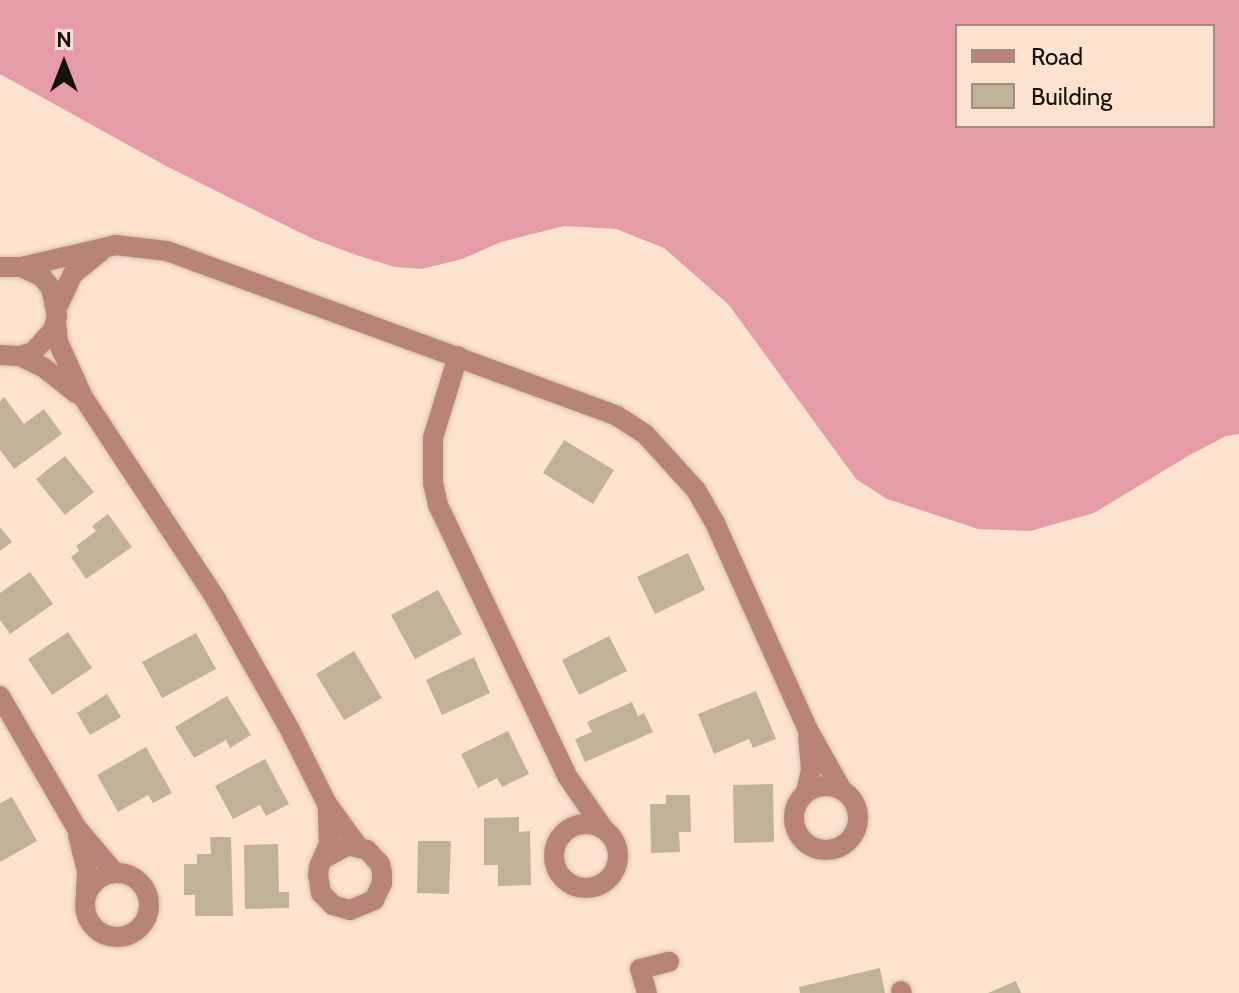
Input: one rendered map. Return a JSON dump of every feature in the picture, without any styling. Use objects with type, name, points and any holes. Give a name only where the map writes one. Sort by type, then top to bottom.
[{"type":"street","points":[[10,356],[45,343],[62,291],[88,260],[102,251],[127,245]]},
{"type":"street","points":[[7,266],[93,248],[127,245],[167,251],[617,416],[645,434],[674,463],[715,523],[807,728],[842,790],[855,804],[858,823],[843,845],[826,850],[802,840],[794,824],[795,807],[806,792],[811,770],[807,728]]},
{"type":"street","points":[[7,266],[42,277],[51,288],[58,342],[86,403],[230,622],[327,804],[358,846],[374,856],[382,873],[379,892],[359,909],[341,909],[321,893],[318,875],[329,844],[327,804]]},
{"type":"street","points":[[10,356],[43,367],[86,403]]},
{"type":"street","points":[[458,356],[433,438],[433,483],[438,505],[567,776],[615,842],[618,861],[610,878],[586,888],[569,883],[557,870],[553,853],[567,816],[567,776]]},
{"type":"street","points":[[0,696],[76,827],[115,873]]},
{"type":"street","points":[[806,792],[824,785],[842,790]]},
{"type":"street","points":[[563,833],[584,823],[603,828]]},
{"type":"street","points":[[76,827],[87,872],[85,912],[93,927],[117,938],[134,933],[147,919],[150,901],[141,883],[125,873],[97,879],[86,894]]},
{"type":"street","points":[[323,859],[339,847],[358,846]]},
{"type":"street","points":[[647,993],[640,969],[669,962]]},
{"type":"shaded area","points":[[0,0],[1239,0],[1239,434],[1226,436],[1188,456],[1094,513],[1030,531],[978,529],[887,499],[856,479],[729,305],[664,248],[616,229],[564,226],[501,242],[462,259],[422,269],[395,267],[313,239],[166,166],[0,74]]},
{"type":"building","points":[[4,397],[24,424],[44,409],[62,434],[14,469],[0,450],[0,401]]},
{"type":"building","points":[[564,440],[614,470],[593,504],[543,473]]},
{"type":"building","points":[[65,456],[94,492],[65,515],[36,479]]},
{"type":"building","points":[[108,514],[132,547],[86,579],[71,557],[79,551],[76,546],[96,531],[92,526]]},
{"type":"building","points":[[0,527],[12,542],[0,551]]},
{"type":"building","points":[[688,553],[705,590],[655,614],[637,577]]},
{"type":"building","points":[[30,572],[53,604],[10,634],[0,620],[0,593]]},
{"type":"building","points":[[438,590],[462,634],[415,659],[391,615]]},
{"type":"building","points":[[68,632],[92,668],[52,695],[28,659]]},
{"type":"building","points":[[196,633],[216,669],[162,698],[142,662]]},
{"type":"building","points":[[609,636],[627,671],[579,695],[562,660]]},
{"type":"building","points":[[354,651],[382,698],[344,720],[316,674]]},
{"type":"building","points":[[474,657],[490,693],[442,715],[426,680]]},
{"type":"building","points":[[756,691],[776,739],[753,748],[749,739],[714,754],[698,714]]},
{"type":"building","points":[[107,694],[121,717],[90,735],[77,713]]},
{"type":"building","points":[[227,696],[251,735],[230,748],[226,740],[194,758],[175,727]]},
{"type":"building","points":[[632,702],[638,716],[644,713],[653,732],[585,762],[575,739],[592,732],[587,722]]},
{"type":"building","points":[[508,731],[529,774],[502,787],[497,778],[478,788],[461,754]]},
{"type":"building","points":[[146,747],[172,793],[153,803],[148,795],[118,812],[97,775]]},
{"type":"building","points":[[265,759],[289,804],[266,816],[260,805],[233,819],[215,786]]},
{"type":"building","points":[[773,784],[774,842],[734,843],[733,785]]},
{"type":"building","points":[[666,795],[690,795],[691,832],[679,832],[680,852],[651,853],[650,804],[666,804]]},
{"type":"building","points":[[12,797],[37,841],[0,862],[0,803]]},
{"type":"building","points":[[519,817],[519,832],[530,831],[531,885],[498,886],[498,865],[484,865],[484,818]]},
{"type":"building","points":[[210,837],[231,837],[233,916],[195,916],[195,895],[184,895],[184,864],[197,864],[197,854],[211,854]]},
{"type":"building","points":[[418,841],[451,841],[449,894],[417,893]]},
{"type":"building","points":[[278,844],[279,892],[289,892],[289,908],[245,909],[244,845]]},
{"type":"building","points":[[880,968],[885,993],[800,993],[799,987]]},
{"type":"building","points":[[1016,981],[1021,993],[988,993]]}]
